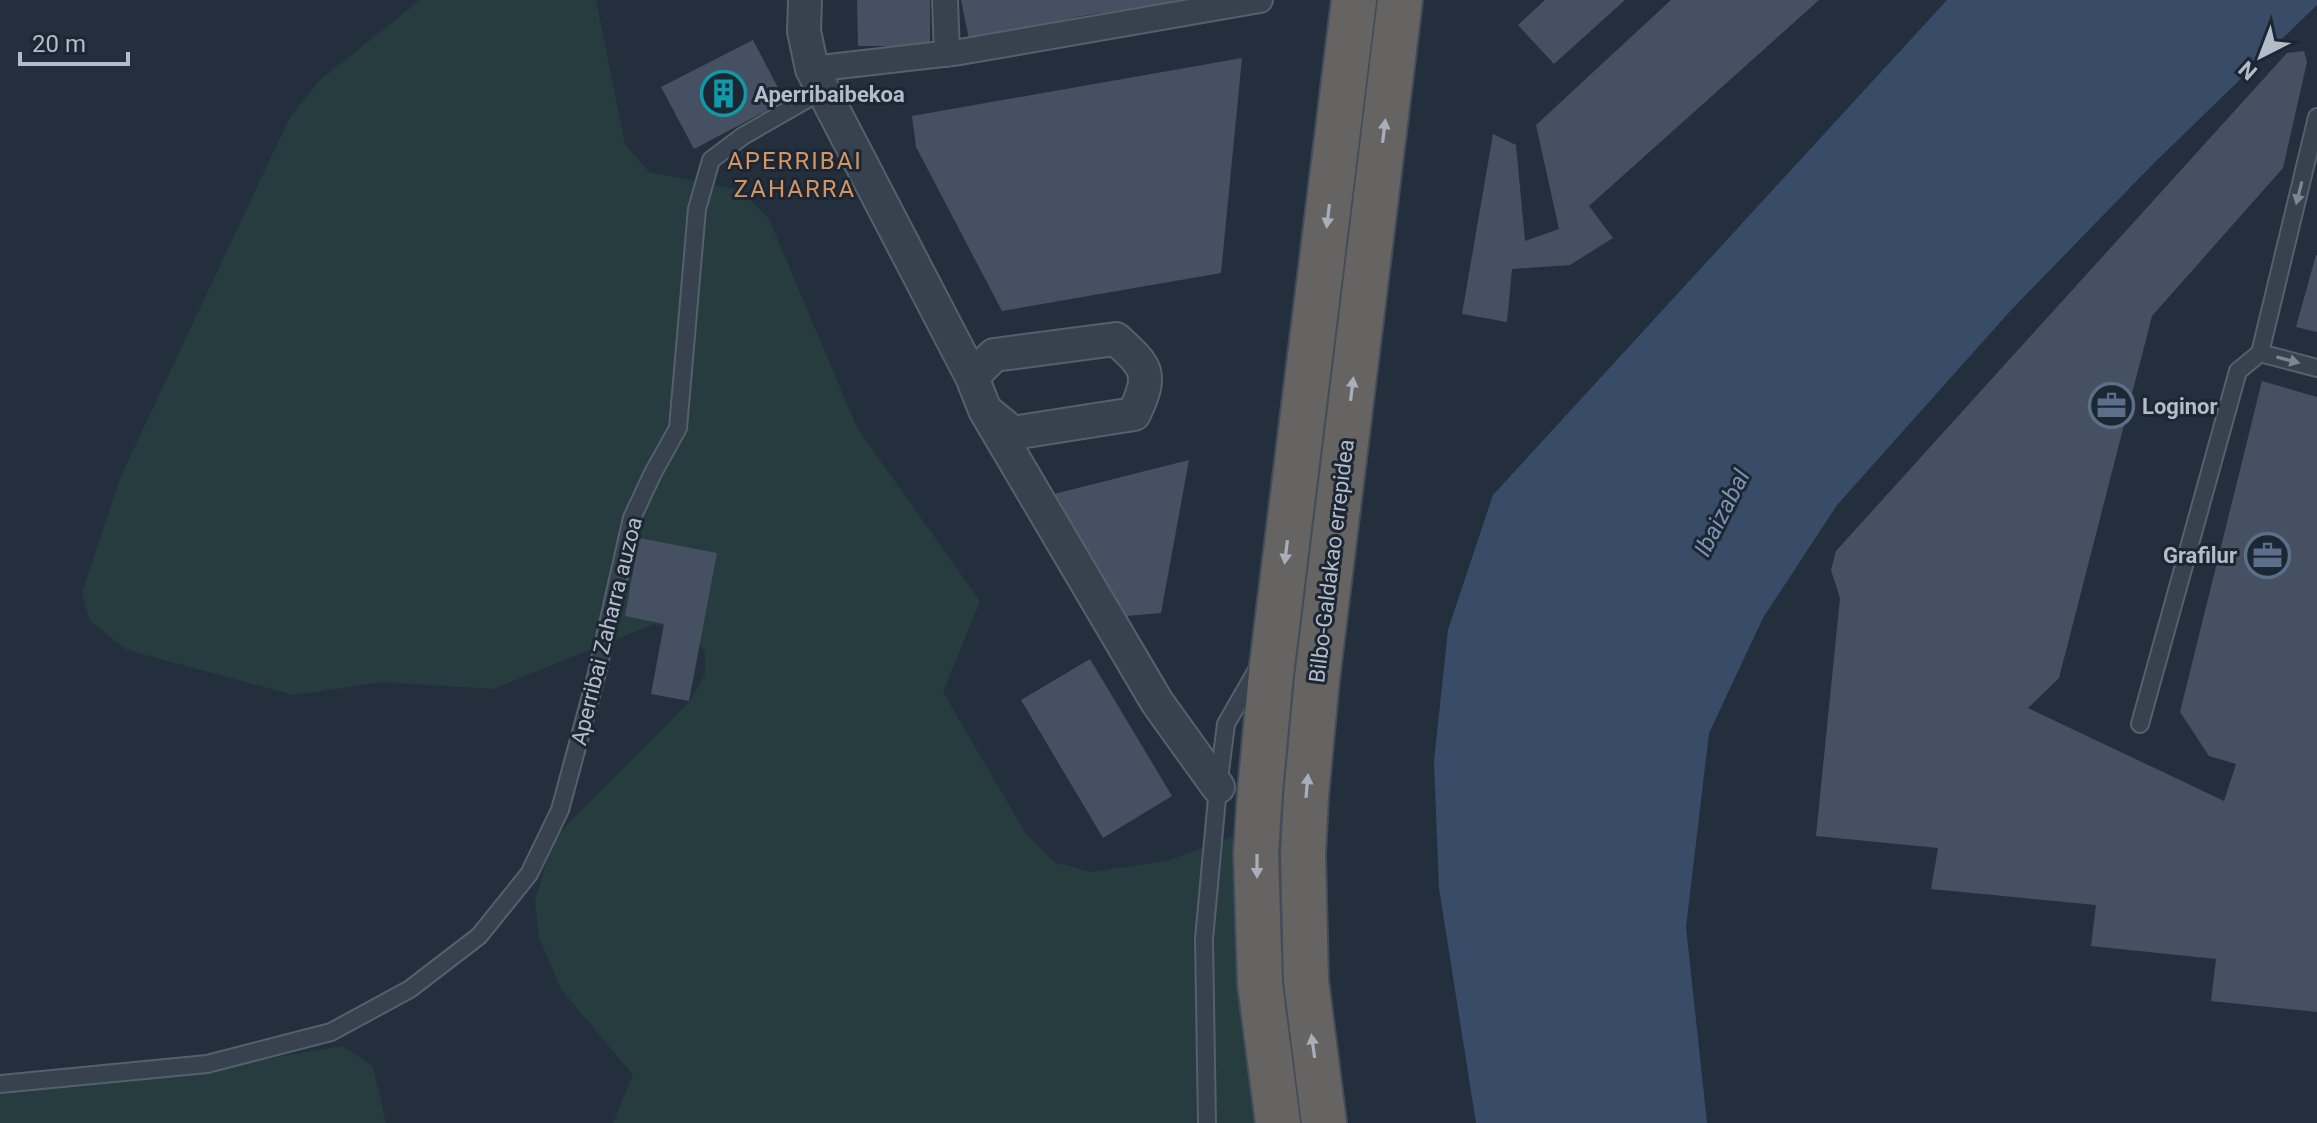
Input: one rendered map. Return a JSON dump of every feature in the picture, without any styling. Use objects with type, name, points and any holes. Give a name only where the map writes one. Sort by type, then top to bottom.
[{"type":"highway","name":"Bilbo-Galdakao errepidea","points":[[1278,1123],[1261,998],[1256,853],[1275,640],[1354,0]]},
{"type":"highway","name":"Bilbo-Galdakao errepidea","points":[[1324,1123],[1306,981],[1305,810],[1317,679],[1400,0]]},
{"type":"street","points":[[805,0],[804,31],[817,79],[972,377],[985,410],[1157,702],[1218,787]]},
{"type":"street","points":[[945,0],[947,54]]},
{"type":"street","points":[[817,79],[1260,0]]},
{"type":"street","points":[[972,377],[994,355],[1116,339],[1141,362],[1147,386],[1134,414],[1013,433],[985,410]]},
{"type":"lane","name":"Aperribai Zaharra auzoa","points":[[0,1084],[207,1064],[331,1032],[410,989],[479,936],[529,874],[560,810],[596,677],[632,518],[678,428],[697,209],[711,160],[817,79]]},
{"type":"lane","points":[[2140,724],[2238,371],[2260,353],[2317,117]]},
{"type":"lane","points":[[2260,353],[2317,368]]},
{"type":"lane","points":[[1207,1123],[1204,939],[1226,724],[1275,640]]},
{"type":"green space","points":[[420,0],[596,0],[625,144],[649,172],[740,190],[769,219],[857,428],[980,601],[943,692],[1026,834],[1054,862],[1091,872],[1167,861],[1239,834],[1261,1123],[613,1123],[633,1075],[561,989],[539,937],[535,900],[554,838],[690,701],[705,674],[705,651],[685,629],[654,624],[493,689],[382,682],[293,695],[127,650],[90,621],[82,593],[121,476],[290,117],[320,80]]},
{"type":"green space","points":[[343,1046],[373,1067],[386,1123],[0,1123],[0,1087],[134,1063],[252,1061]]},
{"type":"water","name":"Ibaizabal","points":[[1947,0],[2317,0],[2317,5],[2153,164],[2012,309],[1837,505],[1763,618],[1709,733],[1686,927],[1707,1123],[1476,1123],[1439,888],[1434,761],[1448,630],[1493,495]]},
{"type":"building","points":[[857,0],[930,0],[930,46],[858,46]]},
{"type":"building","points":[[961,0],[1175,2],[1082,16],[969,39]]},
{"type":"building","points":[[1545,0],[1625,0],[1554,64],[1518,25]]},
{"type":"building","points":[[1671,0],[1819,0],[1589,206],[1613,238],[1570,265],[1512,269],[1507,322],[1462,314],[1493,134],[1516,145],[1525,241],[1559,229],[1536,125]]},
{"type":"building","name":"Aperribaibekoa","points":[[753,40],[785,101],[694,149],[661,87]]},
{"type":"building","points":[[2304,51],[2307,62],[2283,168],[2152,316],[2059,678],[2028,708],[2224,801],[2236,764],[2209,756],[2180,712],[2262,381],[2317,397],[2317,1012],[2211,1001],[2216,959],[2091,946],[2096,905],[1931,889],[1938,848],[1816,836],[1840,598],[1831,570],[1836,551],[2287,53]]},
{"type":"building","points":[[1242,58],[1221,273],[1002,311],[916,147],[912,116]]},
{"type":"building","points":[[2317,255],[2317,332],[2296,327]]},
{"type":"building","points":[[1189,460],[1161,613],[1115,617],[1046,496]]},
{"type":"building","points":[[639,538],[717,553],[689,701],[651,694],[664,624],[625,616]]},
{"type":"building","points":[[1090,659],[1172,796],[1103,838],[1021,700]]},
{"type":"place","name":"Aperribaibekoa","points":[[723,94]]},
{"type":"place","name":"Loginor","points":[[2111,406]]},
{"type":"place","name":"Grafilur","points":[[2268,555]]},
{"type":"district","name":"APERRIBAI ZAHARRA","points":[[795,175]]}]
